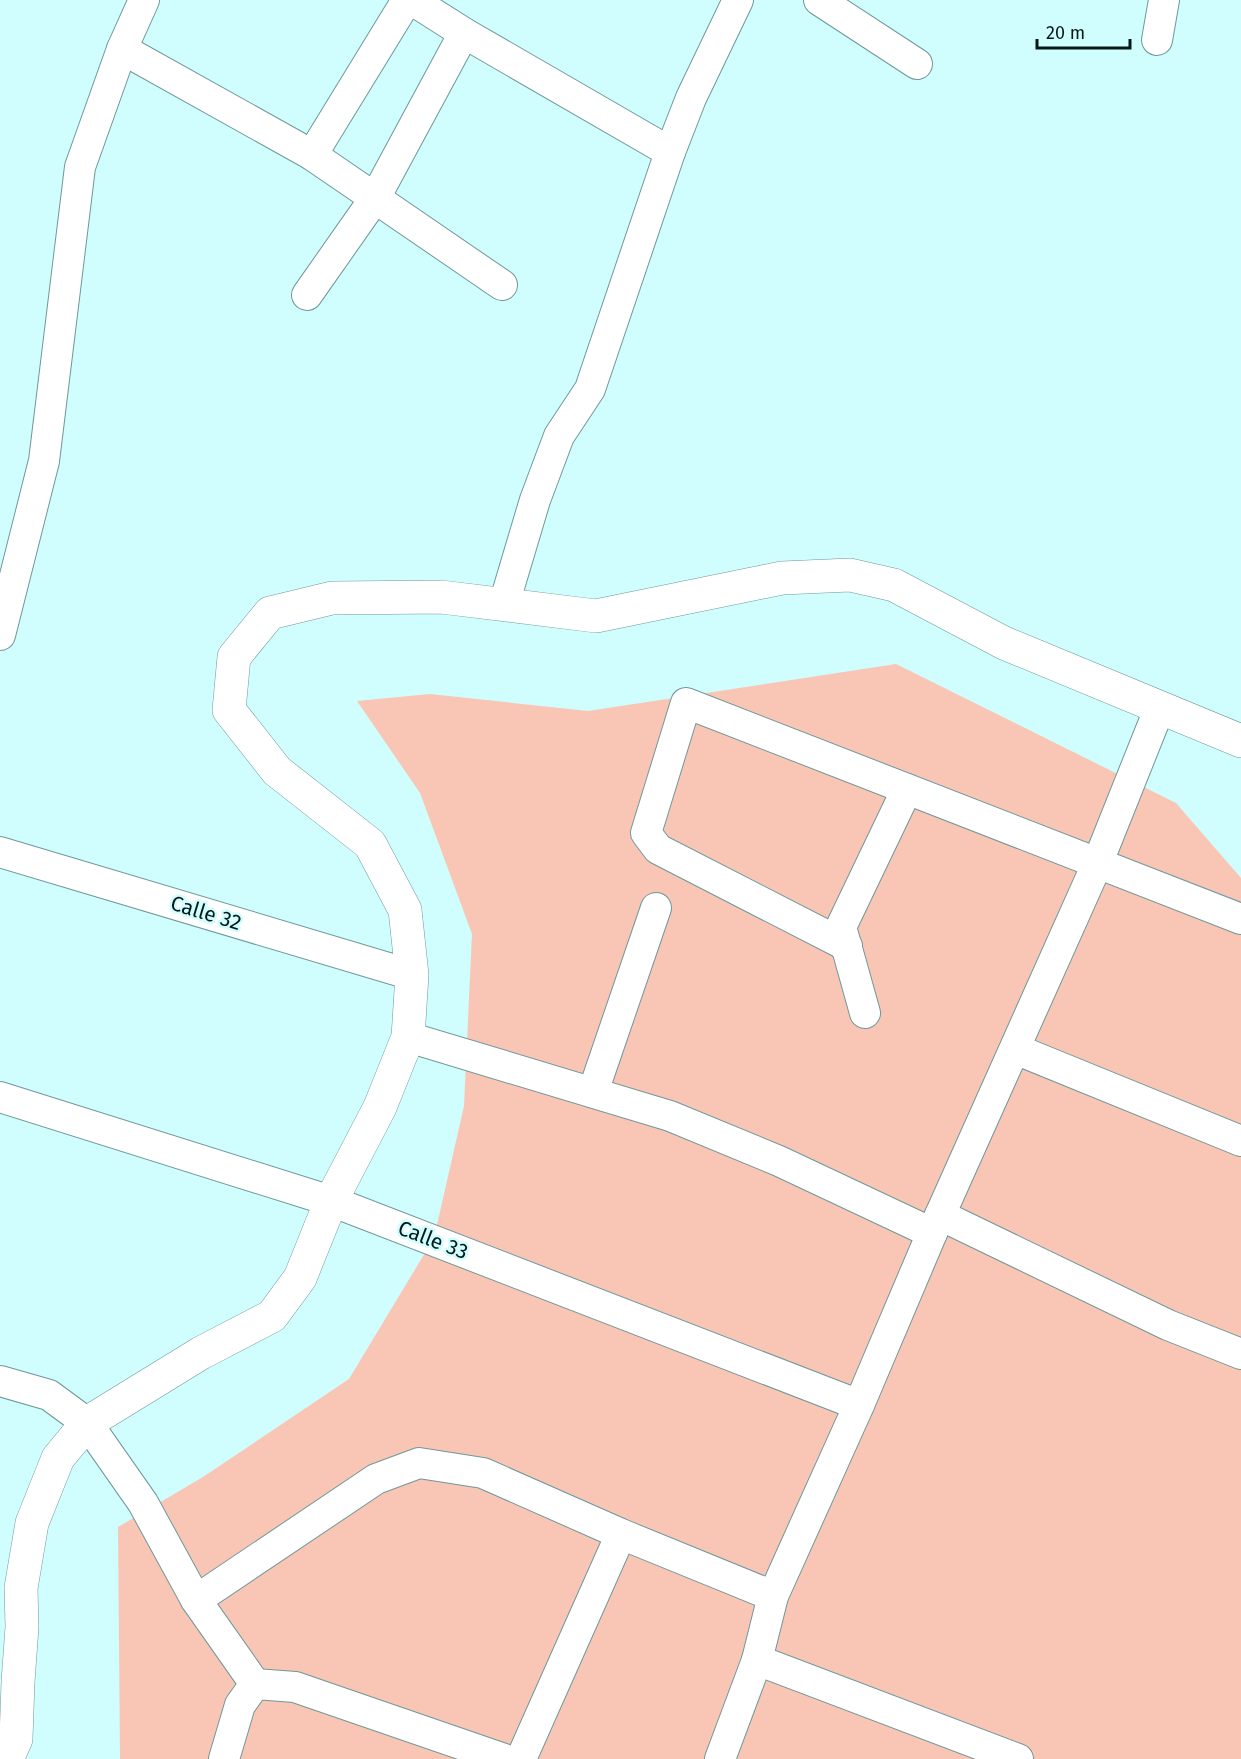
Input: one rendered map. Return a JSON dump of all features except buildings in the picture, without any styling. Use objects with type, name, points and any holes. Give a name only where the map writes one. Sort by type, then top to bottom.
[{"type":"street","points":[[0,635],[44,460],[80,166],[122,49],[144,0]]},
{"type":"street","points":[[312,155],[407,0]]},
{"type":"street","points":[[412,0],[464,33],[670,152]]},
{"type":"street","points":[[504,604],[536,500],[559,436],[590,389],[670,152],[691,99],[738,0]]},
{"type":"street","points":[[1157,40],[1164,0]]},
{"type":"street","points":[[826,2],[917,64]]},
{"type":"street","points":[[307,295],[375,198],[464,33]]},
{"type":"street","points":[[122,49],[312,155],[502,285]]},
{"type":"street","points":[[7,1759],[16,1739],[22,1627],[21,1588],[32,1523],[58,1458],[87,1423],[201,1353],[272,1316],[300,1278],[331,1200],[380,1107],[408,1036],[412,975],[405,910],[370,844],[277,771],[229,710],[234,657],[270,613],[332,598],[441,597],[596,616],[782,578],[850,575],[894,585],[1004,643],[1241,741]]},
{"type":"street","points":[[847,946],[658,849],[646,833],[686,703],[1241,919]]},
{"type":"street","points":[[720,1759],[758,1660],[773,1596],[1098,862],[1160,706]]},
{"type":"street","points":[[865,1013],[842,927],[907,789]]},
{"type":"street","name":"Calle 32","points":[[0,852],[412,975]]},
{"type":"street","points":[[593,1092],[656,908]]},
{"type":"street","points":[[408,1036],[670,1116],[936,1224],[1168,1325],[1241,1354]]},
{"type":"street","points":[[1015,1049],[1241,1141]]},
{"type":"street","name":"Calle 33","points":[[0,1097],[331,1200],[859,1405]]},
{"type":"street","points":[[0,1381],[49,1395],[87,1423],[144,1503],[196,1600],[255,1684]]},
{"type":"street","points":[[196,1600],[376,1479],[419,1463],[483,1473],[621,1534],[773,1596]]},
{"type":"street","points":[[521,1759],[621,1534]]},
{"type":"street","points":[[758,1660],[1017,1759]]},
{"type":"street","points":[[224,1759],[240,1705],[255,1684]]},
{"type":"street","points":[[255,1684],[295,1687],[504,1759]]},
{"type":"shaded area","points":[[896,664],[1176,803],[1241,878],[1241,1759],[120,1759],[118,1527],[203,1477],[349,1379],[434,1238],[464,1106],[472,934],[420,793],[357,701],[430,694],[588,711]]}]
